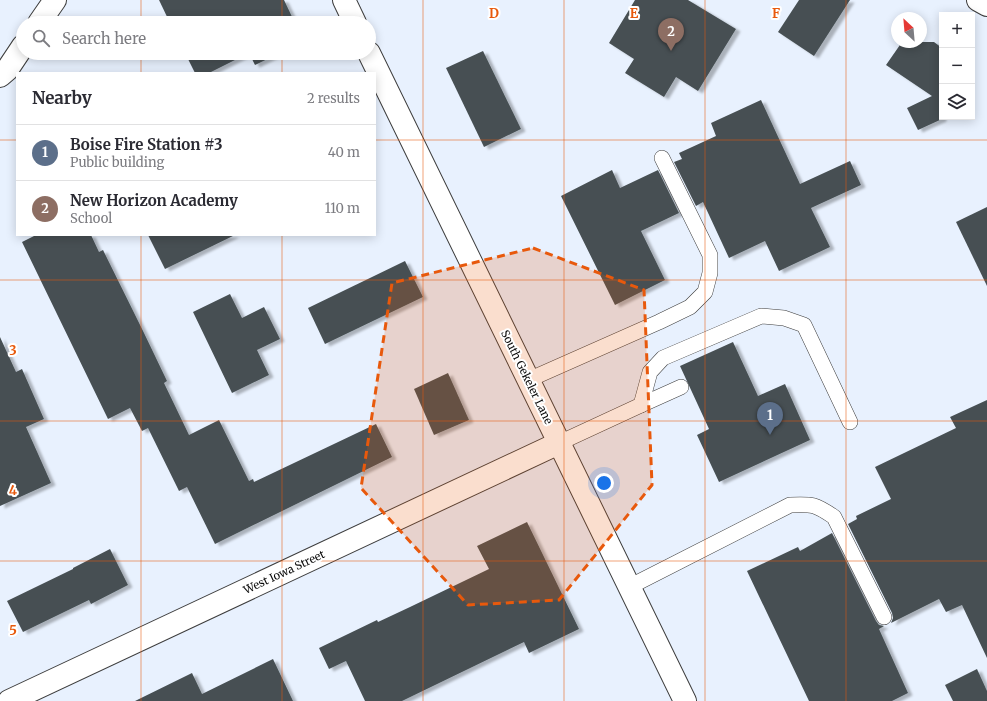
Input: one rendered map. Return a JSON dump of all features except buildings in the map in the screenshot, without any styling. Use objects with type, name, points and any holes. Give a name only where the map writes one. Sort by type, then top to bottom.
[{"type":"street","points":[[44,16],[55,0]]},
{"type":"street","points":[[344,0],[352,16]]},
{"type":"street","points":[[978,0],[987,5]]},
{"type":"street","points":[[2,70],[16,54]]},
{"type":"street","name":"South Gekeler Lane","points":[[372,60],[685,701]]},
{"type":"street","name":"West Iowa Street","points":[[9,701],[559,443]]},
{"type":"lane","points":[[528,380],[684,310],[690,307],[705,292],[710,273],[710,255],[662,158]]},
{"type":"lane","points":[[641,405],[650,372],[663,358],[761,316],[784,318],[804,325],[850,422]]},
{"type":"lane","points":[[559,443],[681,387]]},
{"type":"lane","points":[[629,587],[790,506],[810,504],[822,508],[834,517],[884,617]]},
{"type":"highlighted area","points":[[533,248],[644,290],[652,485],[559,600],[468,605],[361,488],[392,283]]},
{"type":"place","name":"New Horizon Academy","points":[[671,51]]},
{"type":"place","name":"Boise Fire Station #3","points":[[770,435]]}]
